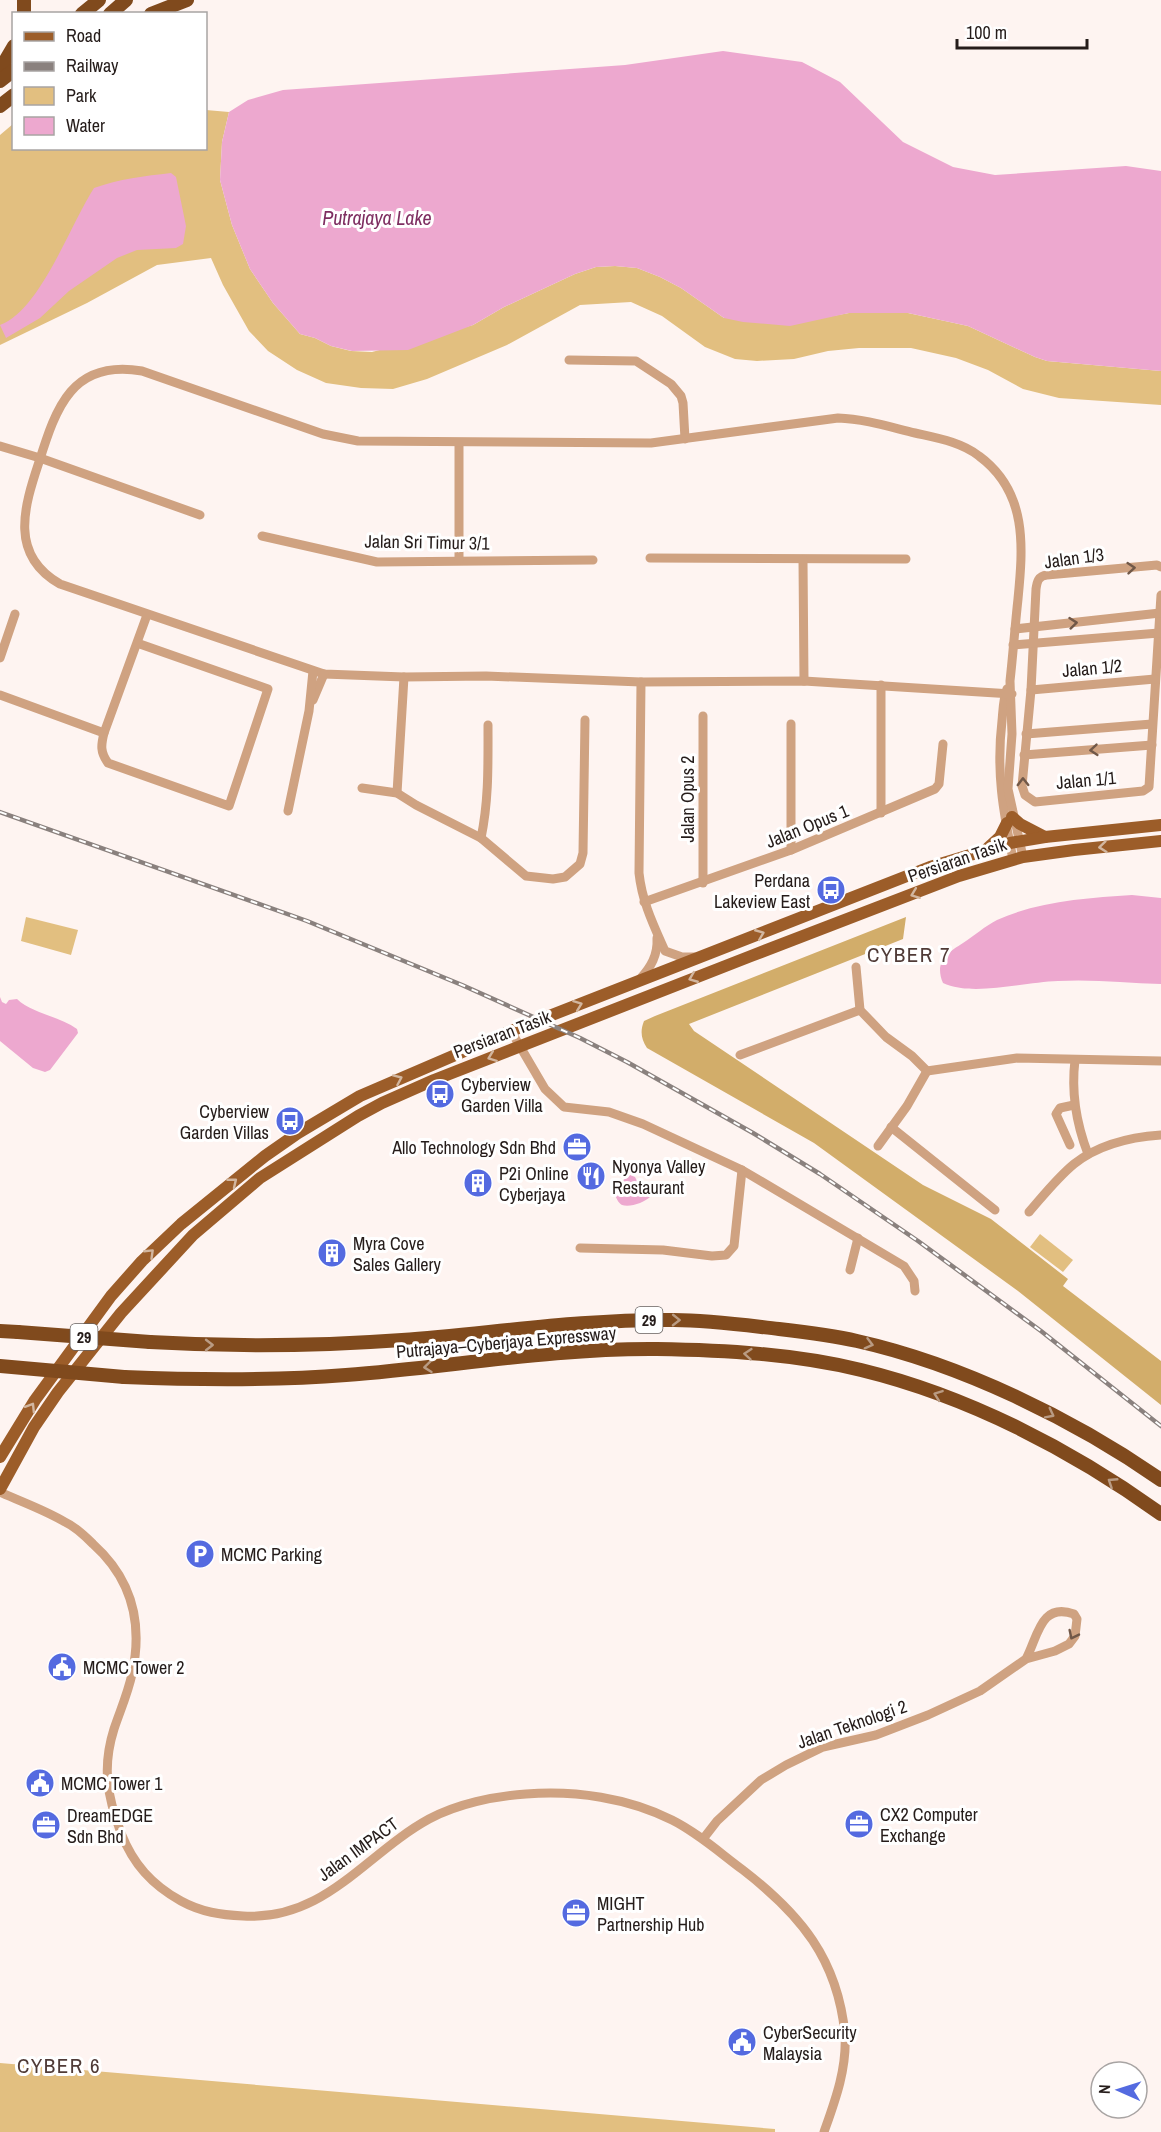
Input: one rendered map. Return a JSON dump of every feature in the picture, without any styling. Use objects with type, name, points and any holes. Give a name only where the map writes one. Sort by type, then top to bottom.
[{"type":"highway","points":[[84,12],[99,0]]},
{"type":"highway","points":[[112,12],[126,0]]},
{"type":"highway","points":[[156,12],[187,0]]},
{"type":"highway","points":[[0,70],[12,49]]},
{"type":"highway","points":[[0,81],[12,72]]},
{"type":"highway","points":[[0,106],[12,97]]},
{"type":"highway","name":"Putrajaya–Cyberjaya Expressway","points":[[0,1331],[195,1345],[315,1345],[405,1340],[600,1322],[675,1320],[716,1322],[828,1335],[905,1354],[997,1389],[1087,1433],[1161,1480]]},
{"type":"highway","name":"Putrajaya–Cyberjaya Expressway","points":[[0,1366],[187,1380],[295,1378],[423,1368],[518,1356],[608,1350],[712,1351],[817,1362],[891,1379],[1005,1422],[1098,1473],[1161,1514]]},
{"type":"main road","points":[[987,849],[999,837],[1010,820],[1045,837]]},
{"type":"main road","name":"Persiaran Tasik","points":[[0,1457],[35,1400],[111,1296],[142,1261],[187,1218],[273,1150],[360,1096],[511,1031],[930,867],[987,849],[1045,837],[1161,825]]},
{"type":"main road","name":"Persiaran Tasik","points":[[0,1491],[50,1404],[107,1331],[194,1235],[260,1178],[382,1103],[519,1046],[949,880],[1018,858],[1161,841]]},
{"type":"street","points":[[569,360],[628,360],[642,364],[671,384],[681,396],[686,439]]},
{"type":"street","points":[[1008,694],[804,681],[641,682],[486,676],[404,678],[324,674],[60,584],[50,578],[37,564],[26,544],[24,522],[26,501],[52,421],[68,395],[91,376],[104,370],[118,368],[142,371],[345,440],[459,443],[651,443],[846,418],[961,445],[980,456],[1004,484],[1014,503],[1020,522],[1022,559],[1014,645],[1007,718],[999,746],[1004,789],[1018,858]]},
{"type":"street","points":[[459,443],[459,560]]},
{"type":"street","points":[[0,446],[200,515]]},
{"type":"street","name":"Jalan Sri Timur 3/1","points":[[262,536],[365,560],[389,562],[593,560]]},
{"type":"street","points":[[650,558],[803,560],[906,558]]},
{"type":"street","points":[[803,560],[804,681]]},
{"type":"street","name":"Jalan 1/3","points":[[1024,755],[1031,690],[1036,584],[1043,575],[1157,565],[1161,567]]},
{"type":"street","points":[[1024,755],[1152,745],[1161,596]]},
{"type":"street","points":[[1015,629],[1160,613]]},
{"type":"street","points":[[0,658],[15,614]]},
{"type":"street","points":[[136,643],[266,688],[269,692],[229,806],[108,763],[102,756],[101,746],[104,733],[136,643],[147,615]]},
{"type":"street","points":[[1014,645],[1158,633]]},
{"type":"street","points":[[288,811],[309,711],[313,671]]},
{"type":"street","points":[[309,711],[324,674]]},
{"type":"street","points":[[397,794],[404,678]]},
{"type":"street","name":"Jalan 1/2","points":[[1031,690],[1155,679]]},
{"type":"street","points":[[641,682],[639,873],[644,902],[665,951],[682,957],[702,957]]},
{"type":"street","points":[[881,685],[881,813]]},
{"type":"street","points":[[0,695],[104,733]]},
{"type":"street","name":"Jalan Opus 2","points":[[703,716],[703,883]]},
{"type":"street","points":[[362,788],[397,794],[481,838],[526,876],[553,879],[565,877],[580,864],[583,853],[585,720]]},
{"type":"street","points":[[791,724],[791,850]]},
{"type":"street","points":[[1026,734],[1152,724]]},
{"type":"street","points":[[481,838],[488,777],[488,725]]},
{"type":"street","name":"Jalan Opus 1","points":[[644,902],[791,850],[935,789],[939,784],[943,744]]},
{"type":"street","name":"Jalan 1/1","points":[[1024,755],[1023,791],[1035,802],[1147,790],[1150,783],[1152,745]]},
{"type":"street","points":[[637,983],[651,966],[656,955],[656,932]]},
{"type":"street","points":[[856,967],[860,1010],[886,1037],[912,1056],[927,1071]]},
{"type":"street","points":[[740,1055],[860,1010]]},
{"type":"street","points":[[511,1031],[545,1089],[564,1107],[609,1112],[644,1124],[742,1170],[904,1266],[914,1281],[915,1291]]},
{"type":"street","points":[[927,1071],[1017,1058],[1161,1061]]},
{"type":"street","points":[[1075,1060],[1074,1105],[1088,1154]]},
{"type":"street","points":[[878,1146],[907,1106],[927,1071]]},
{"type":"street","points":[[1070,1145],[1056,1112],[1060,1108],[1074,1105]]},
{"type":"street","points":[[891,1127],[995,1210]]},
{"type":"street","points":[[1029,1212],[1065,1172],[1088,1154],[1128,1138],[1161,1135]]},
{"type":"street","points":[[580,1248],[663,1250],[712,1256],[726,1255],[734,1246],[742,1170]]},
{"type":"street","points":[[850,1270],[858,1238]]},
{"type":"street","name":"Jalan IMPACT","points":[[0,1491],[73,1527],[105,1555],[124,1580],[133,1612],[136,1643],[132,1676],[112,1733],[106,1774],[107,1788],[114,1816],[127,1848],[135,1862],[162,1889],[184,1903],[214,1914],[250,1917],[291,1912],[330,1891],[432,1818],[472,1803],[525,1794],[590,1795],[639,1808],[672,1820],[703,1839],[765,1887],[806,1928],[819,1950],[838,1993],[845,2034],[840,2087],[824,2132]]},
{"type":"street","name":"Jalan Teknologi 2","points":[[703,1839],[717,1821],[760,1780],[786,1765],[822,1747],[876,1735],[928,1715],[980,1691],[1026,1659],[1055,1651],[1069,1644],[1075,1636],[1077,1627],[1074,1614],[1060,1611],[1047,1616],[1026,1659]]},
{"type":"green space","points":[[207,110],[229,112],[222,142],[220,180],[232,225],[250,269],[273,303],[300,334],[351,351],[372,352],[473,325],[504,307],[575,274],[596,267],[615,266],[637,268],[660,277],[681,288],[724,318],[908,313],[968,326],[1047,361],[1161,371],[1161,405],[1059,398],[1023,389],[988,370],[956,358],[911,348],[859,348],[828,351],[794,359],[757,361],[735,359],[705,347],[662,316],[631,302],[580,305],[507,345],[427,379],[393,389],[361,388],[326,383],[297,370],[268,351],[249,331],[223,285],[211,258],[157,265],[87,303],[0,345],[0,135],[12,125],[12,150],[207,150]]},
{"type":"green space","points":[[26,917],[78,930],[71,955],[21,941]]},
{"type":"green space","points":[[1040,1234],[1073,1260],[1063,1272],[1030,1247]]},
{"type":"green space","points":[[0,2063],[775,2129],[775,2132],[0,2132]]},
{"type":"shaded area","points":[[906,917],[903,939],[689,1024],[694,1031],[923,1185],[991,1219],[1068,1279],[1063,1286],[1161,1361],[1161,1405],[1018,1291],[814,1143],[645,1045],[642,1038],[644,1021]]},
{"type":"water","name":"Putrajaya Lake","points":[[723,51],[802,62],[840,82],[903,142],[953,167],[995,175],[1126,166],[1161,171],[1161,371],[1047,361],[968,326],[908,313],[849,313],[790,326],[743,322],[724,318],[681,288],[660,277],[637,268],[615,266],[596,267],[575,274],[504,307],[473,325],[408,350],[352,351],[300,334],[273,303],[250,269],[232,225],[220,180],[222,142],[229,112],[248,100],[283,90],[625,65]]},
{"type":"water","points":[[171,173],[176,177],[186,226],[183,244],[176,248],[137,250],[117,258],[69,291],[40,318],[6,338],[0,325],[15,317],[41,285],[94,188],[122,180]]},
{"type":"water","points":[[1132,895],[1161,898],[1161,984],[1071,981],[969,989],[943,983],[940,969],[947,955],[997,920],[1029,908],[1081,899]]},
{"type":"water","points":[[0,997],[6,1004],[9,1000],[17,999],[30,1008],[77,1029],[78,1033],[50,1070],[45,1072],[33,1068],[0,1041]]},
{"type":"water","points":[[630,1175],[635,1177],[638,1183],[647,1187],[650,1197],[637,1204],[625,1206],[619,1203],[614,1193],[617,1185]]},
{"type":"railway","points":[[0,812],[307,921],[462,985],[580,1038],[627,1062],[753,1133],[820,1174],[918,1241],[1041,1331],[1161,1426]]},
{"type":"place","name":"Perdana Lakeview East","points":[[831,890]]},
{"type":"place","name":"Cyberview Garden Villa","points":[[440,1094]]},
{"type":"place","name":"Cyberview Garden Villas","points":[[290,1121]]},
{"type":"place","name":"Allo Technology Sdn Bhd","points":[[577,1147]]},
{"type":"place","name":"Nyonya Valley Restaurant","points":[[591,1176]]},
{"type":"place","name":"P2i Online Cyberjaya","points":[[478,1183]]},
{"type":"place","name":"Myra Cove Sales Gallery","points":[[332,1253]]},
{"type":"place","name":"MCMC Parking","points":[[200,1554]]},
{"type":"place","name":"MCMC Tower 2","points":[[62,1667]]},
{"type":"place","name":"MCMC Tower 1","points":[[40,1783]]},
{"type":"place","name":"CX2 Computer Exchange","points":[[859,1824]]},
{"type":"place","name":"DreamEDGE Sdn Bhd","points":[[46,1825]]},
{"type":"place","name":"MIGHT Partnership Hub","points":[[576,1913]]},
{"type":"place","name":"CyberSecurity Malaysia","points":[[742,2042]]},
{"type":"district","name":"CYBER 7","points":[[909,954]]},
{"type":"district","name":"CYBER 6","points":[[59,2065]]}]
